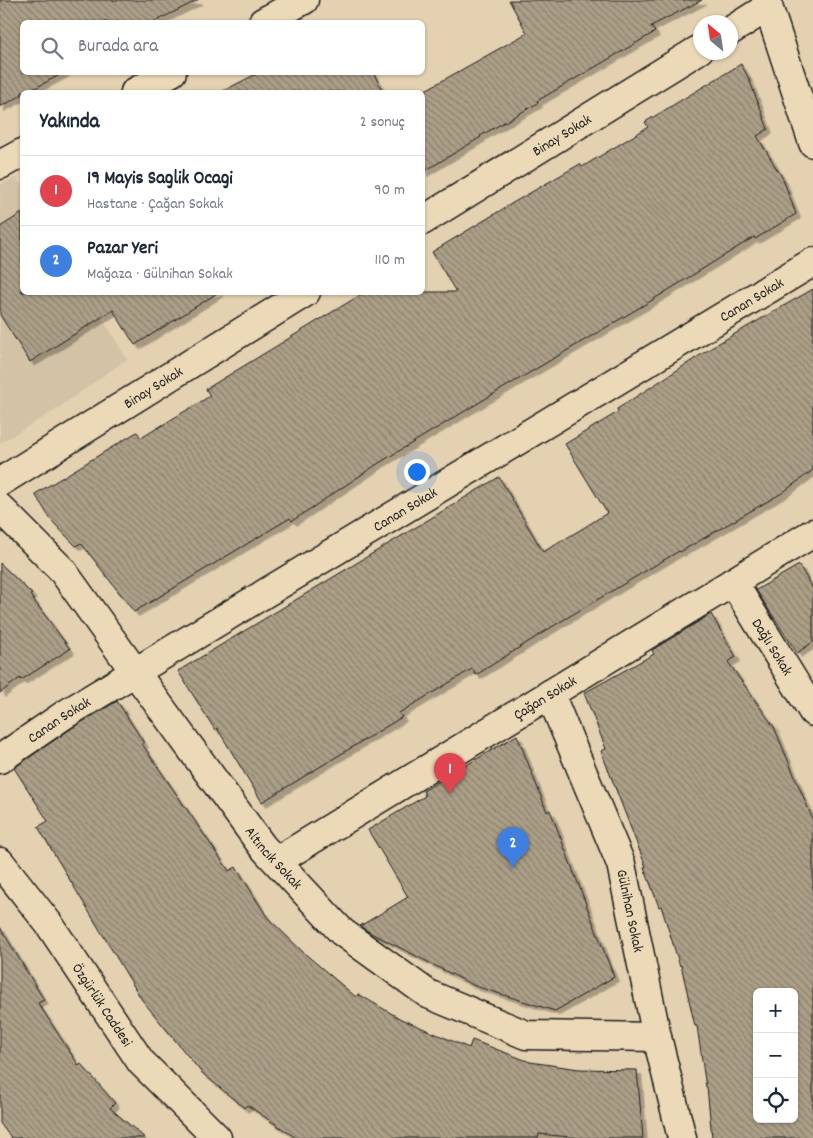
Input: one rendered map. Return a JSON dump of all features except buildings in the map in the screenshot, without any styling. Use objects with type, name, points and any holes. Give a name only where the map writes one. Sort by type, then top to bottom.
[{"type":"street","points":[[267,20],[304,0]]},
{"type":"street","points":[[738,25],[767,4],[813,142]]},
{"type":"street","name":"Binay Sokak","points":[[425,219],[693,53]]},
{"type":"street","points":[[139,90],[166,75]]},
{"type":"street","points":[[0,165],[20,154]]},
{"type":"street","name":"Canan Sokak","points":[[0,758],[64,715],[813,262]]},
{"type":"street","name":"Binay Sokak","points":[[0,482],[301,295]]},
{"type":"street","name":"Altıncık Sokak","points":[[0,508],[62,570],[262,846],[342,932],[428,994],[526,1035],[657,1037]]},
{"type":"street","name":"Çağan Sokak","points":[[277,861],[813,532]]},
{"type":"street","name":"Dağlı Sokak","points":[[734,582],[813,712]]},
{"type":"street","name":"Gülnihan Sokak","points":[[550,694],[621,864],[657,1037],[682,1138]]},
{"type":"street","name":"Özgürlük Caddesi","points":[[0,862],[49,924],[141,1062],[217,1138]]},
{"type":"shaded area","points":[[16,177],[20,184],[20,295],[88,295],[127,359],[54,411],[0,443],[0,185]]},
{"type":"place","name":"19 Mayis Saglik Ocagi","points":[[450,794]]},
{"type":"place","name":"Pazar Yeri","points":[[513,868]]}]
